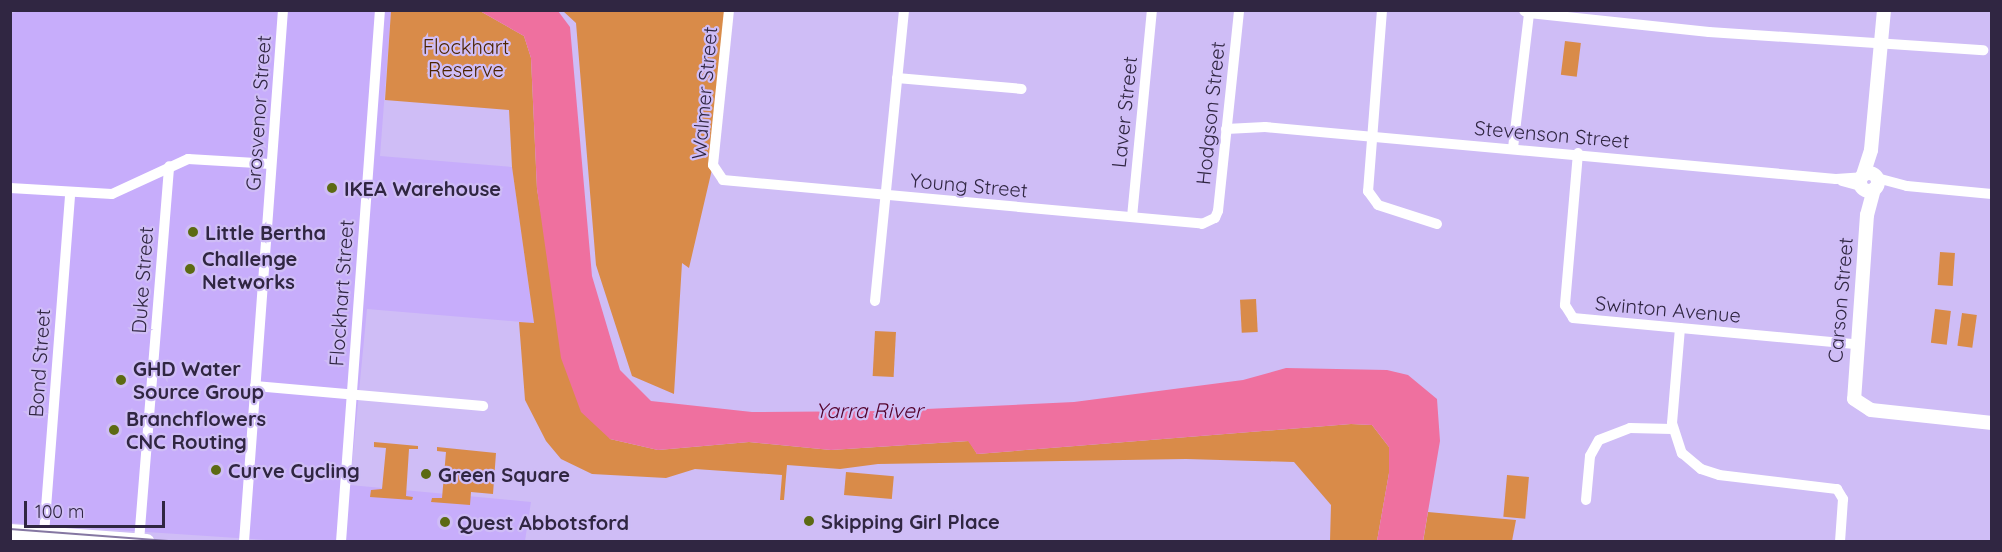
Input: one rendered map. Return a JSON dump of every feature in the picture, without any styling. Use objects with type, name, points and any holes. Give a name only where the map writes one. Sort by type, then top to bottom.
[{"type":"main road","points":[[10,532],[147,542]]},
{"type":"street","name":"Grosvenor Street","points":[[244,542],[283,10]]},
{"type":"street","name":"Flockhart Street","points":[[341,542],[380,10]]},
{"type":"street","name":"Walmer Street","points":[[719,178],[713,165],[729,10]]},
{"type":"street","points":[[875,301],[904,10]]},
{"type":"street","name":"Laver Street","points":[[1132,217],[1152,10]]},
{"type":"street","name":"Hodgson Street","points":[[1215,218],[1239,10]]},
{"type":"street","points":[[1382,10],[1368,186],[1372,200],[1437,224]]},
{"type":"street","name":"Carson Street","points":[[1884,10],[1852,388],[1858,404],[1871,410],[1992,423]]},
{"type":"street","points":[[1513,148],[1526,12],[1709,32],[1983,50]]},
{"type":"street","points":[[897,78],[1022,89]]},
{"type":"street","name":"Stevenson Street","points":[[1227,124],[1578,153],[1992,194]]},
{"type":"street","name":"Swinton Avenue","points":[[1578,153],[1567,312],[1577,319],[1855,344]]},
{"type":"street","points":[[10,189],[70,194],[123,191],[169,166],[188,159],[271,165]]},
{"type":"street","name":"Duke Street","points":[[139,541],[169,166]]},
{"type":"street","name":"Young Street","points":[[719,178],[884,196],[1202,224],[1215,218]]},
{"type":"street","name":"Bond Street","points":[[44,534],[70,194]]},
{"type":"street","points":[[1680,328],[1672,429],[1687,459],[1710,473],[1837,489],[1843,499],[1840,542]]},
{"type":"street","points":[[255,386],[483,406]]},
{"type":"street","points":[[1586,500],[1592,450],[1605,436],[1630,428],[1672,429]]},
{"type":"shaded area","points":[[23,10],[391,11],[380,156],[512,167],[534,323],[367,309],[350,485],[531,502],[525,541],[281,541],[11,523],[10,14]]},
{"type":"shaded area","points":[[480,11],[558,11],[570,27],[592,276],[620,370],[651,401],[752,412],[883,411],[1074,402],[1243,380],[1286,368],[1387,370],[1408,375],[1437,399],[1440,441],[1423,541],[1377,541],[1389,473],[1389,447],[1372,425],[1351,424],[977,454],[968,441],[831,450],[749,442],[658,450],[610,439],[581,412],[561,358],[537,189],[531,58],[524,36]]},
{"type":"green space","name":"Flockhart Reserve","points":[[391,11],[480,11],[524,36],[531,58],[537,189],[552,276],[610,439],[658,450],[749,442],[831,450],[969,441],[977,454],[1351,424],[1372,425],[1389,447],[1389,473],[1377,541],[1330,541],[1331,505],[1294,462],[1186,459],[878,464],[840,469],[787,465],[784,500],[780,500],[782,475],[695,469],[666,478],[592,474],[561,459],[546,441],[525,400],[519,322],[534,323],[512,167],[509,110],[385,100]]},
{"type":"green space","points":[[563,11],[729,11],[713,165],[689,268],[682,263],[674,394],[632,376],[596,265],[576,23]]},
{"type":"green space","points":[[1565,41],[1581,43],[1577,77],[1561,75]]},
{"type":"green space","points":[[1940,252],[1955,253],[1953,286],[1938,285]]},
{"type":"green space","points":[[1256,299],[1258,332],[1242,333],[1240,300]]},
{"type":"green space","points":[[1935,309],[1951,311],[1947,345],[1931,343]]},
{"type":"green space","points":[[1962,313],[1977,315],[1972,348],[1957,346]]},
{"type":"green space","points":[[875,331],[896,332],[894,377],[873,376]]},
{"type":"green space","points":[[374,442],[418,446],[418,449],[409,449],[406,496],[413,497],[412,500],[370,497],[371,490],[382,489],[386,448],[374,447]]},
{"type":"green space","points":[[437,447],[496,453],[493,494],[471,492],[470,505],[431,502],[432,498],[442,498],[446,452],[437,451]]},
{"type":"green space","points":[[846,472],[894,476],[892,499],[844,495]]},
{"type":"green space","points":[[1507,475],[1529,477],[1525,519],[1503,517]]},
{"type":"green space","points":[[1428,512],[1516,520],[1512,541],[1423,542]]},
{"type":"tram line","points":[[10,529],[182,542]]},
{"type":"place","name":"IKEA Warehouse","points":[[332,188]]},
{"type":"place","name":"Little Bertha","points":[[193,232]]},
{"type":"place","name":"Challenge Networks","points":[[190,269]]},
{"type":"place","name":"GHD Water Source Group","points":[[121,380]]},
{"type":"place","name":"Branchflowers CNC Routing","points":[[114,430]]},
{"type":"place","name":"Curve Cycling","points":[[216,470]]},
{"type":"place","name":"Green Square","points":[[426,474]]},
{"type":"place","name":"Skipping Girl Place","points":[[809,521]]},
{"type":"place","name":"Quest Abbotsford","points":[[445,522]]},
{"type":"water label","name":"Yarra River","points":[[869,410]]}]
